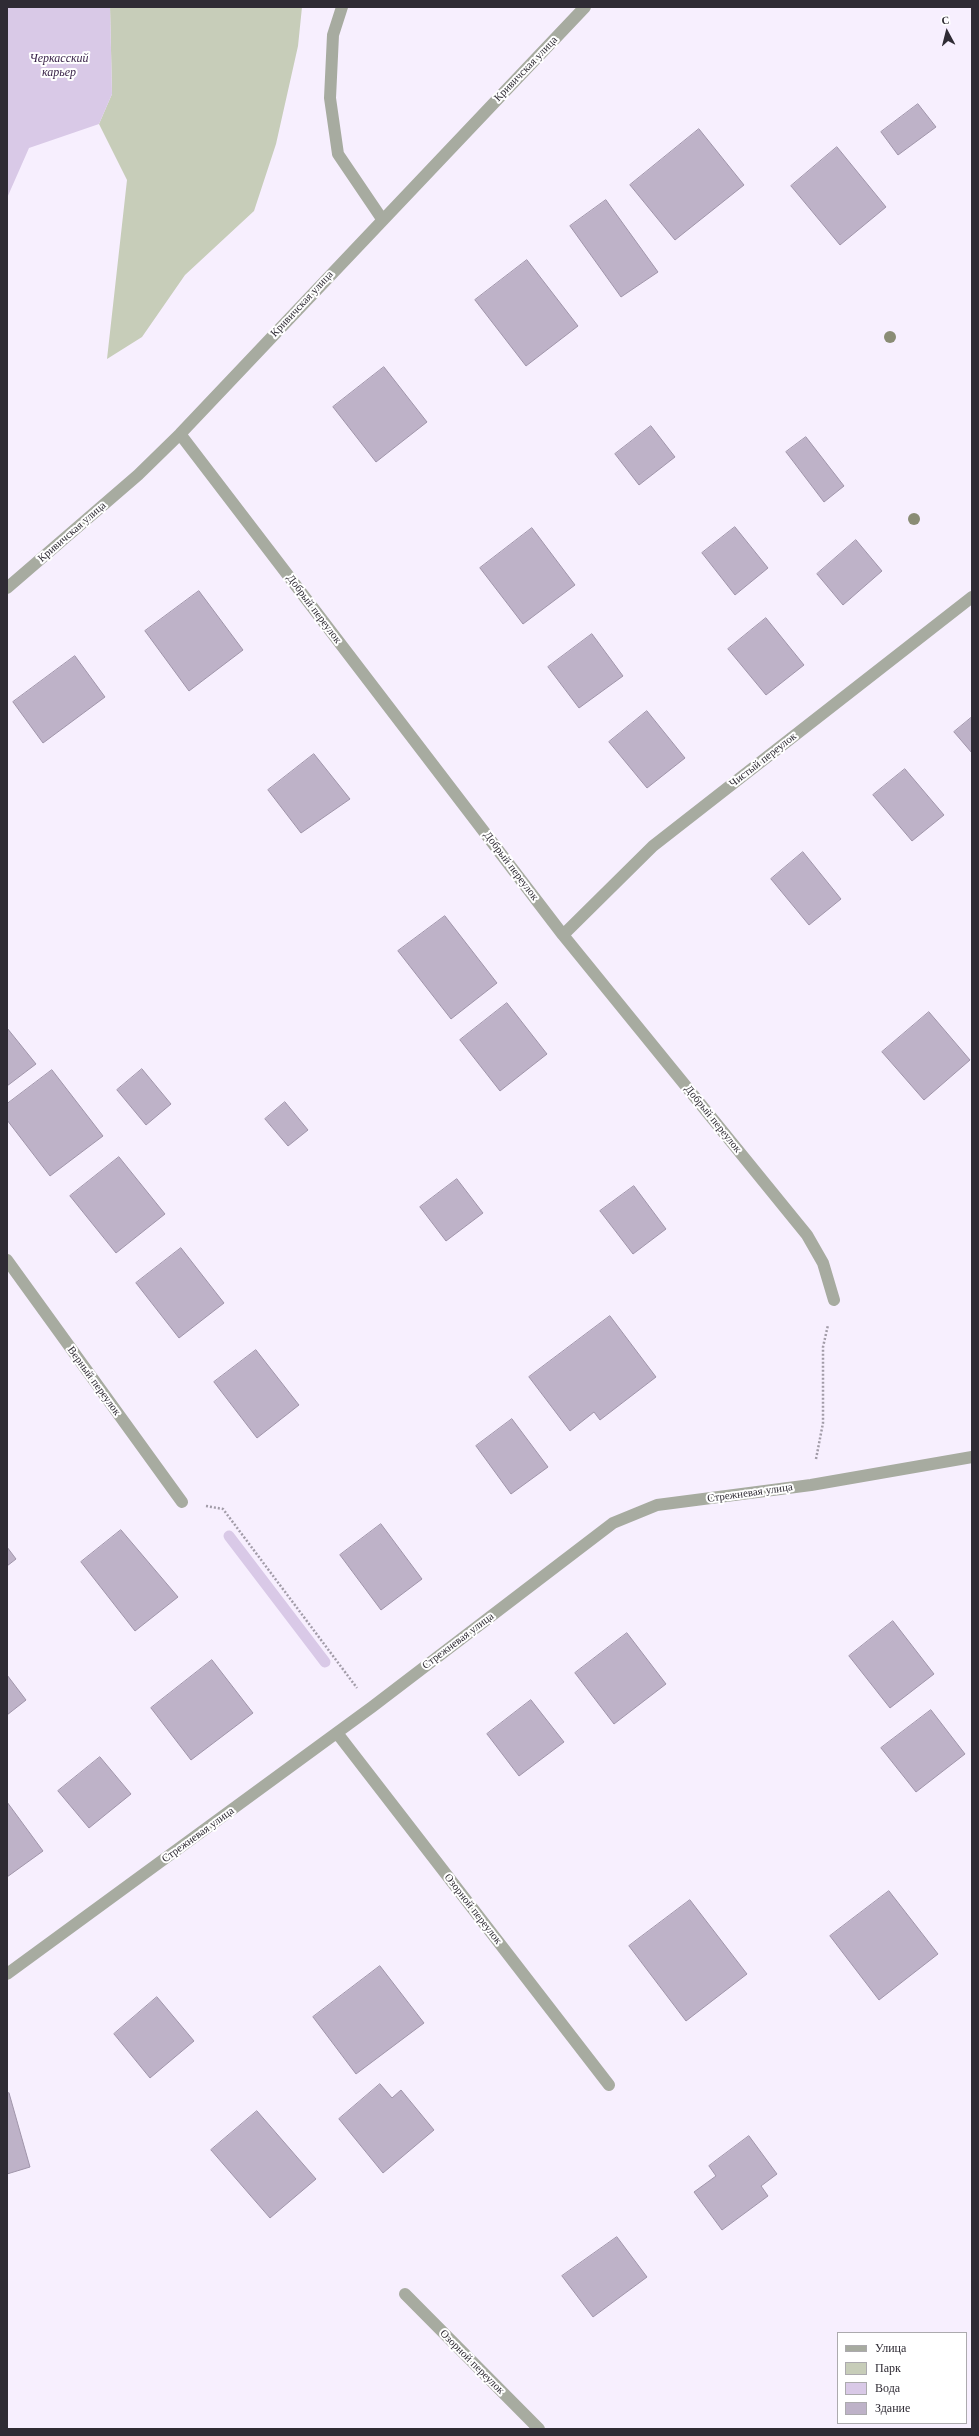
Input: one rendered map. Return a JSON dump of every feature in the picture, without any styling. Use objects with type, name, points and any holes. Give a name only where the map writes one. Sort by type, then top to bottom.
[{"type":"street","points":[[342,7],[333,35],[330,98],[338,154],[382,220]]},
{"type":"street","name":"Кривичская улица","points":[[7,588],[138,475],[180,434],[586,7]]},
{"type":"street","name":"Добрый переулок","points":[[180,434],[563,935],[807,1235],[823,1263],[834,1300]]},
{"type":"street","name":"Чистый переулок","points":[[563,935],[653,846],[972,597]]},
{"type":"street","name":"Верный переулок","points":[[7,1260],[182,1502]]},
{"type":"street","name":"Стрежневая улица","points":[[7,1974],[338,1733],[613,1523],[658,1505],[810,1484],[972,1457]]},
{"type":"street","name":"Озорной переулок","points":[[338,1733],[609,2085]]},
{"type":"street","name":"Озорной переулок","points":[[405,2294],[539,2429]]},
{"type":"path","points":[[810,1484],[823,1423],[823,1347],[834,1300]]},
{"type":"path","points":[[182,1502],[223,1508],[372,1707]]},
{"type":"green space","points":[[110,7],[302,7],[298,46],[276,144],[254,211],[185,275],[142,337],[107,359],[127,180],[99,124],[112,94]]},
{"type":"water","name":"Черкасский карьер","points":[[7,7],[110,7],[112,94],[99,124],[29,148],[7,198]]},
{"type":"building","points":[[918,104],[936,127],[898,155],[881,132]]},
{"type":"building","points":[[699,129],[744,185],[675,240],[630,185]]},
{"type":"building","points":[[837,147],[886,207],[840,245],[791,186]]},
{"type":"building","points":[[606,200],[658,272],[621,297],[570,226]]},
{"type":"building","points":[[527,260],[578,326],[526,366],[475,300]]},
{"type":"building","points":[[384,367],[427,422],[376,462],[333,407]]},
{"type":"building","points":[[651,426],[675,457],[639,485],[615,454]]},
{"type":"building","points":[[806,437],[844,486],[824,502],[786,452]]},
{"type":"building","points":[[735,527],[768,568],[735,595],[702,553]]},
{"type":"building","points":[[532,528],[575,585],[523,624],[480,568]]},
{"type":"building","points":[[856,540],[882,571],[843,605],[817,574]]},
{"type":"building","points":[[199,591],[243,650],[189,691],[145,631]]},
{"type":"building","points":[[766,618],[804,665],[766,695],[728,649]]},
{"type":"building","points":[[592,634],[623,676],[579,708],[548,667]]},
{"type":"building","points":[[75,656],[105,697],[43,743],[13,702]]},
{"type":"building","points":[[647,711],[685,758],[647,788],[609,742]]},
{"type":"building","points":[[972,717],[972,753],[954,732]]},
{"type":"building","points":[[314,754],[350,799],[301,833],[268,790]]},
{"type":"building","points":[[905,769],[944,815],[912,841],[873,795]]},
{"type":"building","points":[[803,852],[841,899],[809,925],[771,879]]},
{"type":"building","points":[[445,916],[497,983],[451,1019],[398,951]]},
{"type":"building","points":[[507,1003],[547,1054],[500,1091],[460,1040]]},
{"type":"building","points":[[929,1012],[970,1060],[924,1100],[882,1052]]},
{"type":"building","points":[[7,1028],[36,1064],[7,1086]]},
{"type":"building","points":[[142,1069],[171,1104],[146,1125],[117,1090]]},
{"type":"building","points":[[52,1070],[103,1136],[50,1176],[7,1120],[7,1104]]},
{"type":"building","points":[[285,1102],[308,1130],[288,1146],[265,1119]]},
{"type":"building","points":[[119,1157],[165,1214],[116,1253],[70,1196]]},
{"type":"building","points":[[457,1179],[483,1213],[446,1241],[420,1207]]},
{"type":"building","points":[[634,1186],[666,1229],[633,1254],[600,1211]]},
{"type":"building","points":[[181,1248],[224,1303],[179,1338],[136,1283]]},
{"type":"building","points":[[610,1316],[656,1377],[600,1420],[594,1412],[570,1431],[529,1377]]},
{"type":"building","points":[[256,1350],[299,1405],[257,1438],[214,1382]]},
{"type":"building","points":[[512,1419],[548,1467],[511,1494],[476,1446]]},
{"type":"building","points":[[381,1524],[422,1579],[381,1610],[340,1555]]},
{"type":"building","points":[[121,1530],[178,1597],[135,1631],[81,1562]]},
{"type":"building","points":[[7,1547],[16,1559],[7,1566]]},
{"type":"building","points":[[893,1621],[934,1674],[890,1708],[849,1656]]},
{"type":"building","points":[[627,1633],[666,1684],[614,1724],[575,1673]]},
{"type":"building","points":[[212,1660],[253,1713],[191,1760],[151,1708]]},
{"type":"building","points":[[7,1675],[26,1700],[7,1715]]},
{"type":"building","points":[[531,1700],[564,1742],[519,1776],[487,1734]]},
{"type":"building","points":[[931,1710],[965,1754],[916,1792],[881,1748]]},
{"type":"building","points":[[100,1757],[131,1794],[89,1828],[58,1791]]},
{"type":"building","points":[[7,1802],[43,1851],[7,1877]]},
{"type":"building","points":[[889,1891],[938,1954],[879,2000],[830,1936]]},
{"type":"building","points":[[690,1900],[747,1974],[686,2021],[629,1946]]},
{"type":"building","points":[[380,1966],[424,2023],[356,2074],[313,2017]]},
{"type":"building","points":[[157,1997],[194,2041],[150,2078],[114,2034]]},
{"type":"building","points":[[380,2084],[392,2098],[401,2090],[434,2130],[383,2173],[339,2119]]},
{"type":"building","points":[[9,2093],[30,2167],[7,2174],[7,2094]]},
{"type":"building","points":[[257,2111],[316,2179],[270,2218],[211,2150]]},
{"type":"building","points":[[749,2136],[777,2174],[761,2186],[768,2196],[722,2230],[694,2192],[716,2176],[709,2166]]},
{"type":"building","points":[[617,2237],[647,2277],[593,2317],[562,2276]]},
{"type":"waterway","points":[[229,1536],[325,1662]]}]
